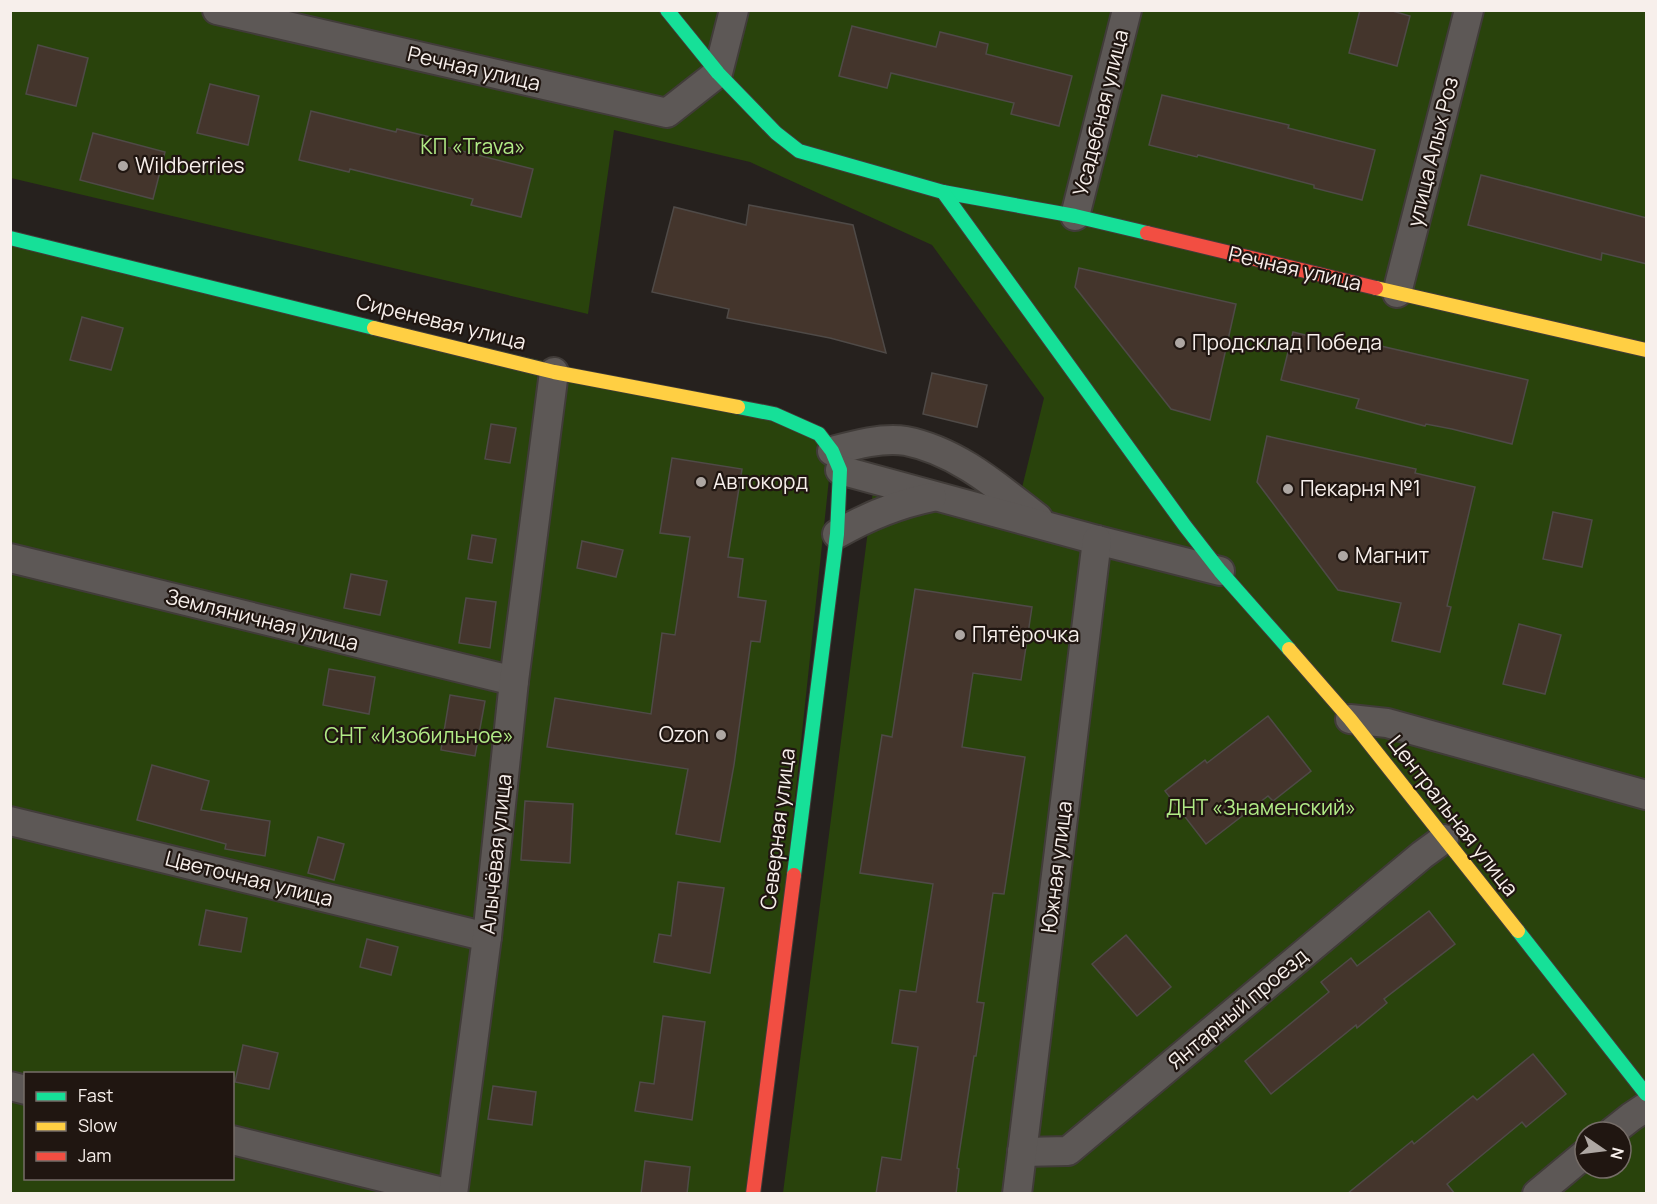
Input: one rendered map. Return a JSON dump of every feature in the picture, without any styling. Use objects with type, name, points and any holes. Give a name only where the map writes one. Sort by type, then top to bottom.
[{"type":"street","name":"Речная улица","points":[[217,10],[667,113],[718,73]]},
{"type":"street","name":"Речная улица","points":[[667,10],[718,73],[776,133],[799,151],[943,192],[1075,216],[1647,350]]},
{"type":"street","points":[[718,73],[734,10]]},
{"type":"street","name":"Усадебная улица","points":[[1075,216],[1127,10]]},
{"type":"street","name":"улица Алых Роз","points":[[1397,293],[1469,10]]},
{"type":"street","name":"Центральная улица","points":[[943,192],[1220,571],[1350,719],[1647,1094]]},
{"type":"street","name":"Сиреневая улица","points":[[10,238],[554,372],[774,414],[819,434],[836,461]]},
{"type":"street","name":"Алычёвая улица","points":[[452,1194],[487,937],[514,681],[554,372]]},
{"type":"street","points":[[836,461],[865,442],[904,441],[939,451],[979,473],[1049,526]]},
{"type":"street","points":[[836,461],[936,496],[1220,571]]},
{"type":"street","name":"Северная улица","points":[[753,1194],[837,534],[836,461]]},
{"type":"street","points":[[837,534],[862,519],[907,502],[936,496]]},
{"type":"street","name":"Южная улица","points":[[1017,1194],[1097,540]]},
{"type":"street","name":"Земляничная улица","points":[[10,558],[514,681]]},
{"type":"street","points":[[1350,719],[1387,723],[1647,795]]},
{"type":"street","name":"Цветочная улица","points":[[10,821],[487,937]]},
{"type":"street","name":"Янтарный проезд","points":[[1022,1152],[1068,1151],[1444,839]]},
{"type":"street","points":[[1627,1120],[1647,1107]]},
{"type":"street","points":[[234,1140],[452,1194]]},
{"type":"street","points":[[1537,1194],[1573,1164]]},
{"type":"green space","name":"ДНТ «Знаменский»","points":[[11,11],[1646,11],[1646,1193],[783,1193],[876,468],[1017,508],[1044,398],[932,245],[750,162],[614,130],[588,314],[11,178]]},
{"type":"green space","name":"СНТ «Изобильное»","points":[[11,238],[774,414],[832,451],[753,1193],[11,1194]]},
{"type":"building","points":[[1360,10],[1389,10],[1410,16],[1397,66],[1349,53]]},
{"type":"building","points":[[852,26],[936,47],[940,32],[988,44],[986,54],[1072,76],[1059,126],[1011,114],[1014,103],[891,73],[887,88],[839,76]]},
{"type":"building","points":[[38,45],[88,58],[76,106],[26,94]]},
{"type":"building","points":[[210,84],[259,96],[248,145],[197,133]]},
{"type":"building","points":[[1162,95],[1289,125],[1288,128],[1375,150],[1362,200],[1198,155],[1197,157],[1149,145]]},
{"type":"building","points":[[311,111],[396,132],[397,129],[447,141],[446,147],[533,169],[521,217],[471,205],[473,199],[350,169],[349,172],[299,160]]},
{"type":"building","name":"Wildberries","points":[[93,133],[165,152],[153,199],[80,180]]},
{"type":"building","points":[[1481,175],[1647,218],[1647,264],[1602,253],[1601,260],[1468,225]]},
{"type":"building","points":[[749,205],[853,225],[886,353],[830,338],[727,318],[729,309],[652,292],[674,207],[746,225]]},
{"type":"building","points":[[1079,268],[1236,304],[1210,420],[1171,409],[1075,287]]},
{"type":"building","points":[[82,317],[123,328],[111,370],[70,360]]},
{"type":"building","points":[[1293,332],[1371,351],[1372,344],[1528,380],[1512,444],[1452,429],[1426,424],[1425,426],[1356,408],[1359,399],[1281,380]]},
{"type":"building","points":[[932,373],[987,385],[977,427],[923,414]]},
{"type":"building","points":[[491,424],[516,428],[510,463],[485,459]]},
{"type":"building","points":[[1267,436],[1416,469],[1415,473],[1475,487],[1447,606],[1451,607],[1440,652],[1392,641],[1401,603],[1338,590],[1257,482]]},
{"type":"building","points":[[672,458],[742,469],[728,557],[743,559],[738,597],[766,601],[760,642],[751,641],[734,765],[720,842],[676,834],[688,769],[547,747],[555,698],[651,714],[662,633],[675,635],[690,537],[660,533]]},
{"type":"building","points":[[1553,512],[1592,520],[1582,567],[1543,559]]},
{"type":"building","points":[[472,535],[496,539],[492,563],[468,559]]},
{"type":"building","points":[[582,541],[623,550],[616,577],[577,568]]},
{"type":"building","points":[[351,574],[387,581],[380,615],[344,608]]},
{"type":"building","points":[[915,589],[1032,607],[1021,680],[973,673],[962,747],[1025,757],[1004,894],[993,893],[977,1002],[984,1003],[957,1168],[959,1169],[956,1194],[876,1194],[882,1157],[901,1160],[918,1047],[892,1043],[900,990],[916,992],[933,884],[860,873],[882,735],[892,737]]},
{"type":"building","points":[[466,598],[496,602],[490,648],[459,643]]},
{"type":"building","points":[[1519,624],[1561,635],[1545,694],[1503,684]]},
{"type":"building","points":[[329,669],[375,677],[369,714],[323,705]]},
{"type":"building","points":[[450,695],[485,701],[475,756],[441,750]]},
{"type":"building","points":[[1268,716],[1311,771],[1273,801],[1268,796],[1206,844],[1165,791],[1205,760],[1207,763]]},
{"type":"building","points":[[152,765],[209,781],[201,810],[270,821],[265,856],[225,849],[226,844],[137,820]]},
{"type":"building","points":[[525,801],[573,804],[570,863],[521,860]]},
{"type":"building","points":[[318,837],[344,844],[334,880],[308,873]]},
{"type":"building","points":[[678,882],[724,888],[710,973],[654,962],[659,934],[671,936]]},
{"type":"building","points":[[206,910],[247,918],[241,952],[199,945]]},
{"type":"building","points":[[1429,911],[1455,944],[1384,999],[1387,1003],[1357,1028],[1356,1025],[1271,1094],[1245,1061],[1329,992],[1321,982],[1351,958],[1357,966]]},
{"type":"building","points":[[1126,935],[1171,987],[1137,1016],[1092,964]]},
{"type":"building","points":[[367,939],[398,947],[391,975],[360,967]]},
{"type":"building","points":[[663,1016],[705,1022],[692,1120],[635,1111],[640,1082],[654,1084]]},
{"type":"building","points":[[243,1045],[278,1053],[269,1089],[235,1082]]},
{"type":"building","points":[[1533,1054],[1566,1094],[1526,1127],[1522,1122],[1447,1184],[1455,1194],[1347,1194],[1412,1141],[1414,1144],[1473,1096],[1477,1100]]},
{"type":"building","points":[[493,1086],[536,1092],[532,1125],[488,1119]]},
{"type":"building","points":[[645,1161],[690,1167],[687,1194],[641,1194]]},
{"type":"traffic: fast","points":[[667,10],[718,73],[776,133],[799,151],[943,192],[1075,216],[1147,233]]},
{"type":"traffic: fast","points":[[943,192],[1185,526],[1220,571],[1289,649]]},
{"type":"traffic: fast","points":[[10,238],[374,328]]},
{"type":"traffic: fast","points":[[738,407],[774,414],[819,434],[832,451],[840,470],[837,534],[794,875]]},
{"type":"traffic: fast","points":[[1518,931],[1646,1094]]},
{"type":"traffic: slow","points":[[1376,288],[1646,350]]},
{"type":"traffic: slow","points":[[374,328],[554,372],[738,407]]},
{"type":"traffic: slow","points":[[1289,649],[1350,719],[1518,931]]},
{"type":"traffic: jam","points":[[1147,233],[1376,288]]},
{"type":"traffic: jam","points":[[753,1194],[794,875]]},
{"type":"place","name":"Wildberries","points":[[123,166]]},
{"type":"place","name":"Продсклад Победа","points":[[1180,343]]},
{"type":"place","name":"Автокорд","points":[[701,482]]},
{"type":"place","name":"Пекарня №1","points":[[1288,489]]},
{"type":"place","name":"Магнит","points":[[1343,556]]},
{"type":"place","name":"Пятёрочка","points":[[960,635]]},
{"type":"place","name":"Ozon","points":[[721,735]]},
{"type":"park label","name":"КП «Trava»","points":[[473,147]]}]
